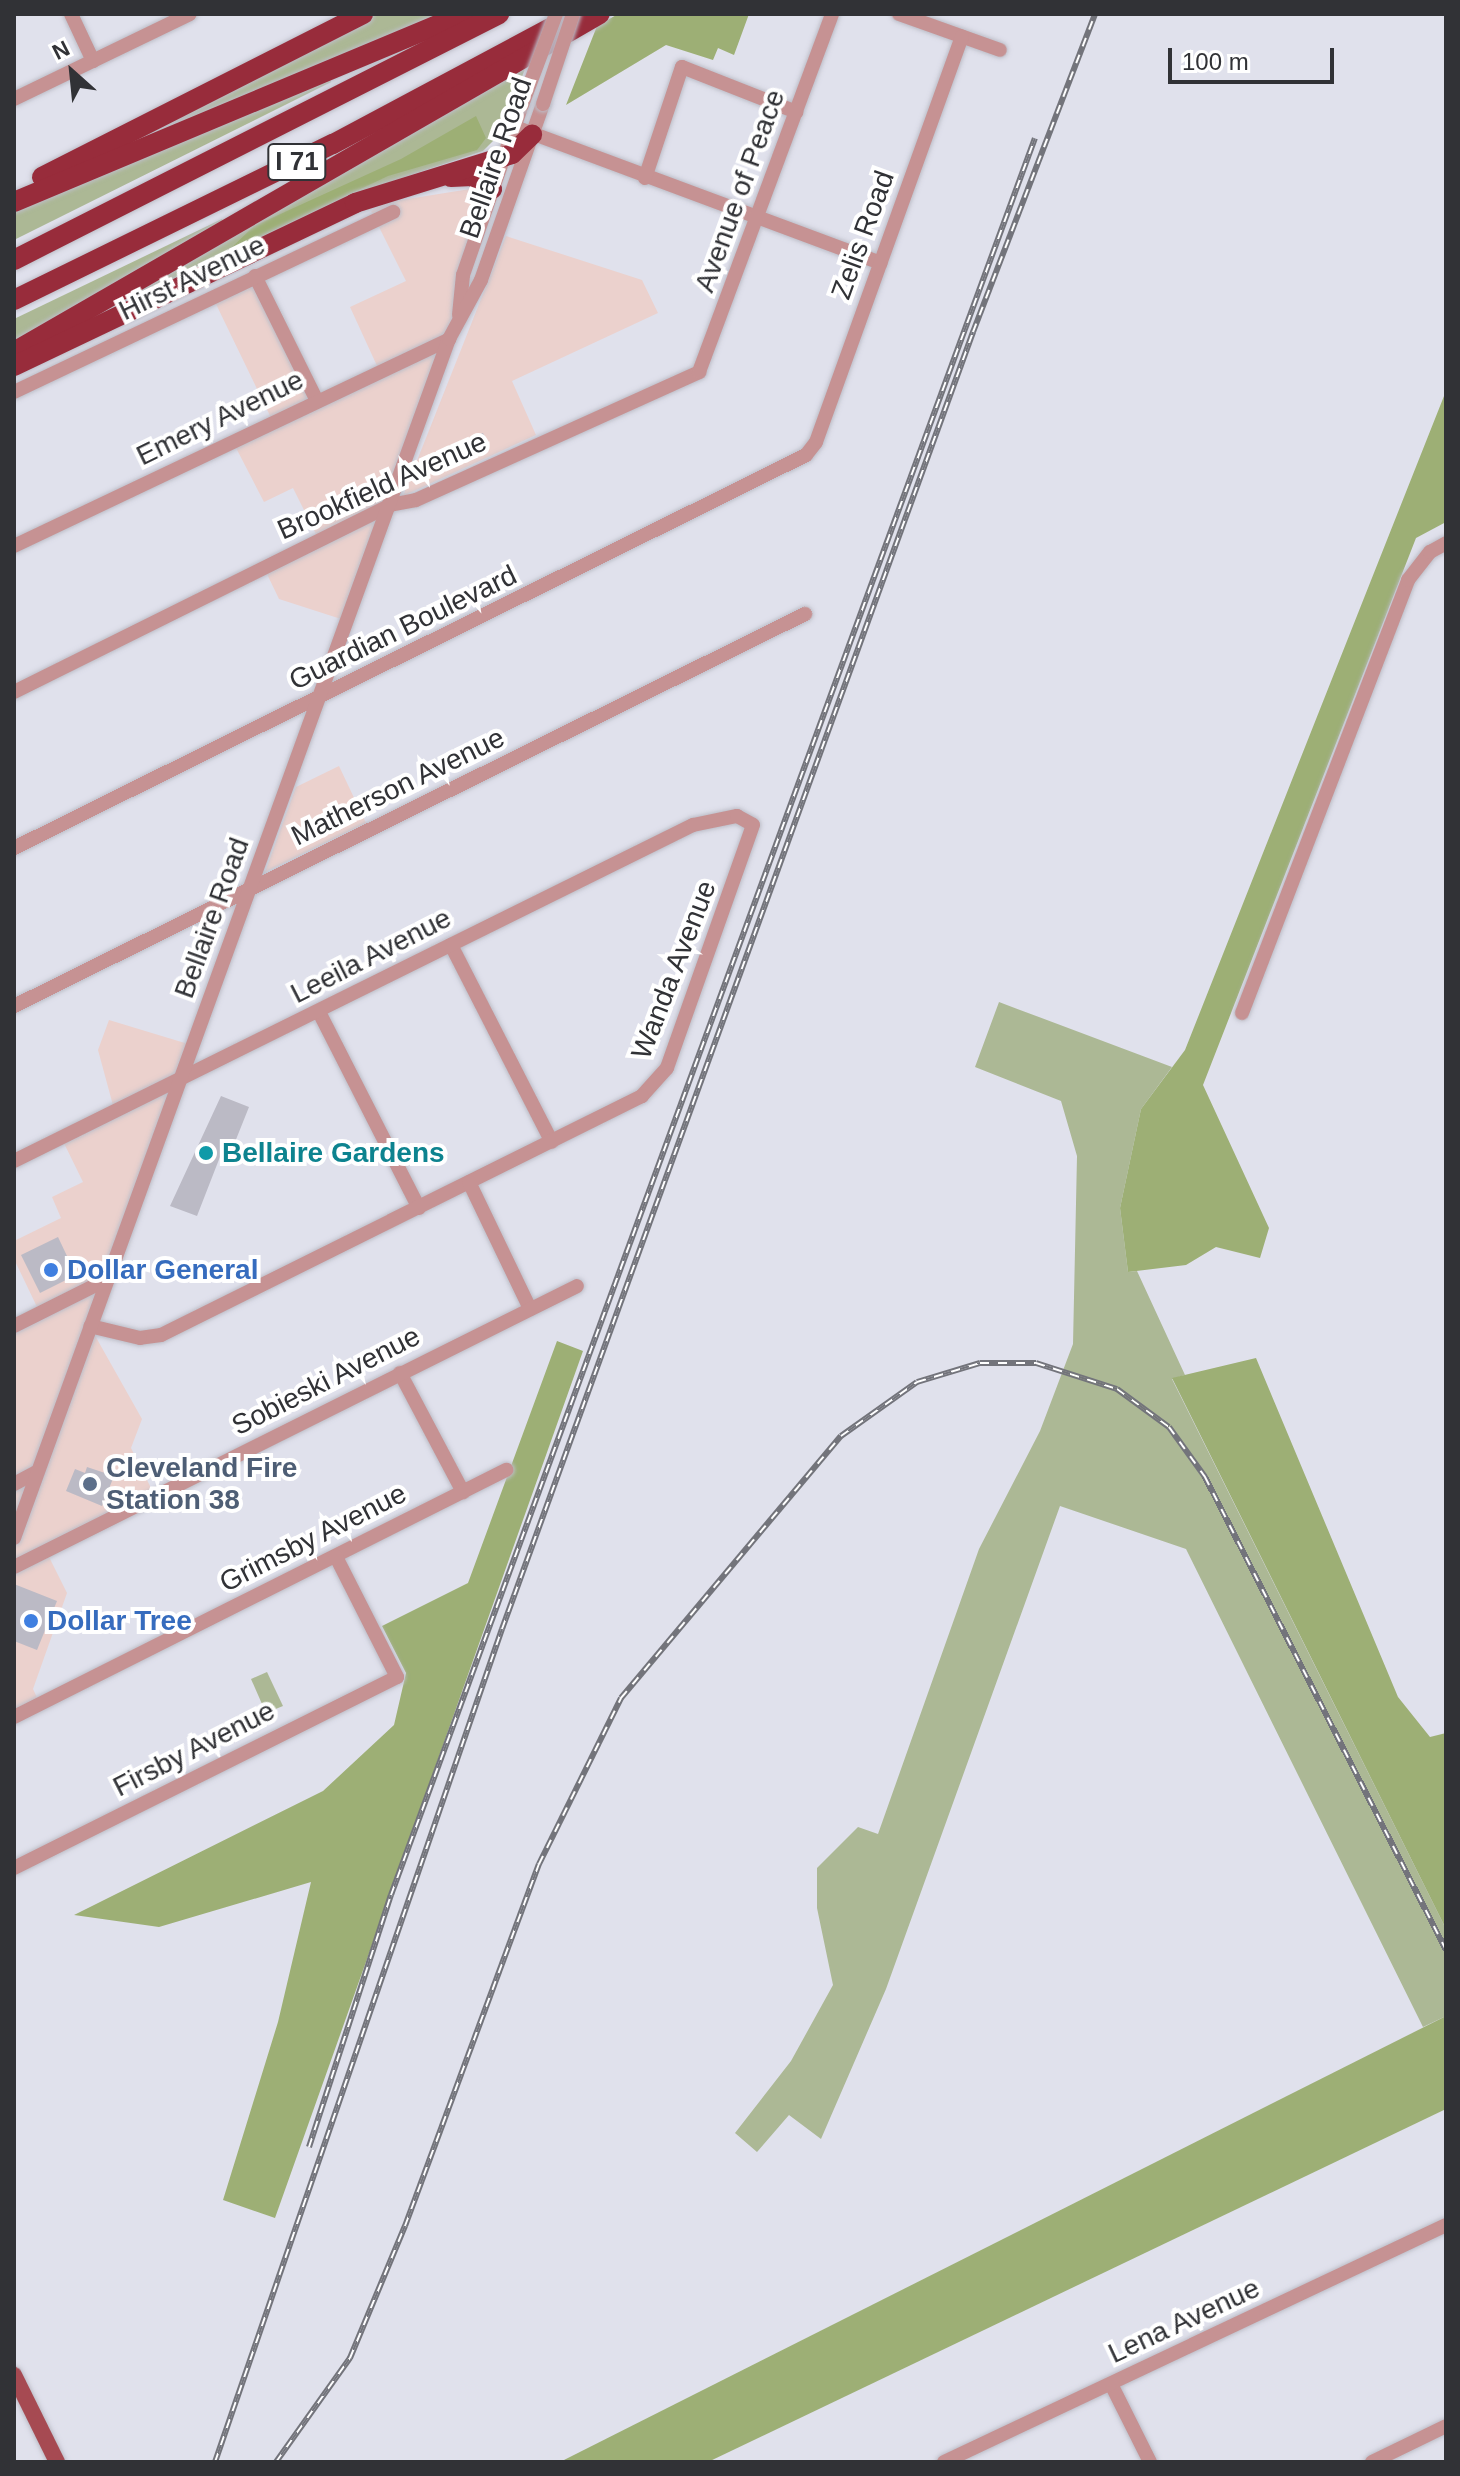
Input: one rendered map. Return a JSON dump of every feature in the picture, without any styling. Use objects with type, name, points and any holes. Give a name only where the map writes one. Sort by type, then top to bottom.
[{"type":"highway","points":[[14,191],[363,14]]},
{"type":"highway","points":[[14,202],[464,14]]},
{"type":"highway","name":"I 71","points":[[14,260],[499,14]]},
{"type":"highway","name":"I 71","points":[[14,300],[346,138],[574,14]]},
{"type":"highway","points":[[14,352],[600,14]]},
{"type":"highway","points":[[14,366],[355,203],[504,158],[523,131]]},
{"type":"highway","points":[[428,180],[467,175],[492,189]]},
{"type":"main road","points":[[14,2375],[57,2462]]},
{"type":"street","points":[[71,14],[93,61]]},
{"type":"street","points":[[14,99],[190,14]]},
{"type":"street","name":"Bellaire Road","points":[[14,1538],[35,1473],[449,339],[459,315],[481,280],[523,131],[522,105],[556,14]]},
{"type":"street","name":"Bellaire Road","points":[[523,131],[543,104],[574,14]]},
{"type":"street","name":"Avenue of Peace","points":[[689,379],[706,362],[832,14]]},
{"type":"street","points":[[899,14],[1000,50]]},
{"type":"street","name":"Zelis Road","points":[[812,449],[962,37]]},
{"type":"street","points":[[645,178],[682,67],[796,112]]},
{"type":"street","points":[[523,131],[880,263]]},
{"type":"street","name":"Bellaire Road","points":[[459,315],[456,297],[504,158]]},
{"type":"street","name":"Hirst Avenue","points":[[14,392],[393,212]]},
{"type":"street","points":[[255,276],[317,401]]},
{"type":"street","name":"Emery Avenue","points":[[14,546],[449,339]]},
{"type":"street","name":"Brookfield Avenue","points":[[14,692],[390,505],[416,500],[689,379]]},
{"type":"street","name":"Guardian Boulevard","points":[[14,848],[319,700],[812,449]]},
{"type":"street","points":[[1242,1013],[1408,580],[1430,552],[1446,543]]},
{"type":"street","name":"Matherson Avenue","points":[[14,1006],[805,614]]},
{"type":"street","name":"Leeila Avenue","points":[[14,1161],[693,825],[737,816],[753,825]]},
{"type":"street","name":"Wanda Avenue","points":[[90,1326],[140,1338],[161,1335],[552,1142],[658,1082],[753,825]]},
{"type":"street","points":[[451,945],[552,1142]]},
{"type":"street","points":[[319,1012],[419,1208]]},
{"type":"street","points":[[469,1182],[530,1309]]},
{"type":"street","points":[[14,1326],[108,1279]]},
{"type":"street","name":"Sobieski Avenue","points":[[14,1567],[577,1286]]},
{"type":"street","points":[[400,1373],[463,1492]]},
{"type":"street","name":"Grimsby Avenue","points":[[14,1717],[506,1470]]},
{"type":"street","points":[[14,1484],[35,1473]]},
{"type":"street","name":"Firsby Avenue","points":[[14,1868],[397,1677],[336,1557]]},
{"type":"street","name":"Lena Avenue","points":[[944,2462],[1445,2227]]},
{"type":"street","points":[[1111,2384],[1150,2462]]},
{"type":"street","points":[[1372,2462],[1446,2426]]},
{"type":"shaded area","points":[[501,184],[341,619],[279,599],[266,572],[321,544],[293,488],[264,502],[234,444],[274,424],[214,300],[262,278],[318,396],[378,368],[350,307],[406,281],[371,211],[389,202]]},
{"type":"shaded area","points":[[506,236],[642,280],[658,313],[512,381],[536,435],[403,496]]},
{"type":"shaded area","points":[[339,766],[366,823],[265,872],[296,787]]},
{"type":"shaded area","points":[[109,1020],[198,1047],[93,1332],[142,1419],[131,1448],[156,1498],[47,1553],[67,1593],[33,1689],[41,1706],[14,1720],[14,1324],[39,1311],[14,1259],[14,1241],[61,1218],[52,1197],[83,1182],[60,1135],[114,1109],[98,1050]]},
{"type":"green space","points":[[377,14],[438,14],[125,148],[124,145]]},
{"type":"green space","points":[[618,14],[749,14],[734,55],[718,48],[713,60],[666,45],[566,105],[597,26]]},
{"type":"green space","points":[[525,69],[499,135],[483,151],[366,190],[84,320]]},
{"type":"green space","points":[[329,78],[331,82],[14,240],[14,208]]},
{"type":"green space","points":[[476,116],[486,138],[477,150],[388,176],[226,253],[254,226],[401,159]]},
{"type":"green space","points":[[222,219],[225,222],[14,343],[14,319]]},
{"type":"green space","points":[[1446,391],[1446,522],[1416,538],[1203,1085],[1269,1228],[1260,1258],[1216,1247],[1186,1265],[1128,1272],[1120,1208],[1141,1109],[1185,1050]]},
{"type":"green space","points":[[999,1002],[1172,1067],[1141,1109],[1120,1208],[1128,1272],[1137,1271],[1185,1375],[1172,1379],[1446,1929],[1446,2016],[1423,2027],[1186,1549],[1060,1506],[886,1989],[821,2139],[789,2115],[757,2152],[735,2133],[791,2061],[833,1985],[817,1908],[817,1868],[858,1827],[878,1834],[979,1549],[1040,1431],[1073,1344],[1077,1156],[1061,1101],[975,1067]]},
{"type":"green space","points":[[557,1341],[583,1351],[275,2218],[223,2200],[278,2022],[311,1882],[159,1927],[74,1915],[323,1791],[394,1725],[406,1673],[382,1626],[468,1583]]},
{"type":"green space","points":[[1256,1358],[1398,1697],[1430,1737],[1446,1733],[1446,1929],[1172,1378]]},
{"type":"green space","points":[[267,1672],[283,1706],[266,1713],[251,1679]]},
{"type":"green space","points":[[1446,2016],[1446,2109],[708,2462],[560,2462]]},
{"type":"building","points":[[483,433],[488,443],[462,455],[465,462],[456,466],[452,458],[438,464],[434,455]]},
{"type":"building","name":"Bellaire Gardens","points":[[221,1096],[249,1107],[233,1147],[225,1144],[197,1216],[170,1206]]},
{"type":"building","name":"Dollar General","points":[[58,1237],[76,1275],[40,1293],[21,1255]]},
{"type":"building","name":"Cleveland Fire Station 38","points":[[87,1467],[114,1476],[102,1506],[66,1491],[75,1469],[85,1473]]},
{"type":"building","name":"Dollar Tree","points":[[14,1584],[57,1601],[37,1650],[14,1641]]},
{"type":"railway","points":[[215,2462],[502,1629],[973,332],[1095,14]]},
{"type":"railway","points":[[309,2147],[391,1895],[1035,138]]},
{"type":"railway","points":[[276,2462],[350,2358],[405,2226],[539,1864],[621,1698],[841,1436],[917,1382],[980,1363],[1036,1363],[1117,1389],[1169,1427],[1205,1477],[1446,1950]]},
{"type":"place","name":"Bellaire Gardens","points":[[206,1153]]},
{"type":"place","name":"Dollar General","points":[[51,1270]]},
{"type":"place","name":"Cleveland Fire Station 38","points":[[90,1484]]},
{"type":"place","name":"Dollar Tree","points":[[31,1621]]}]
